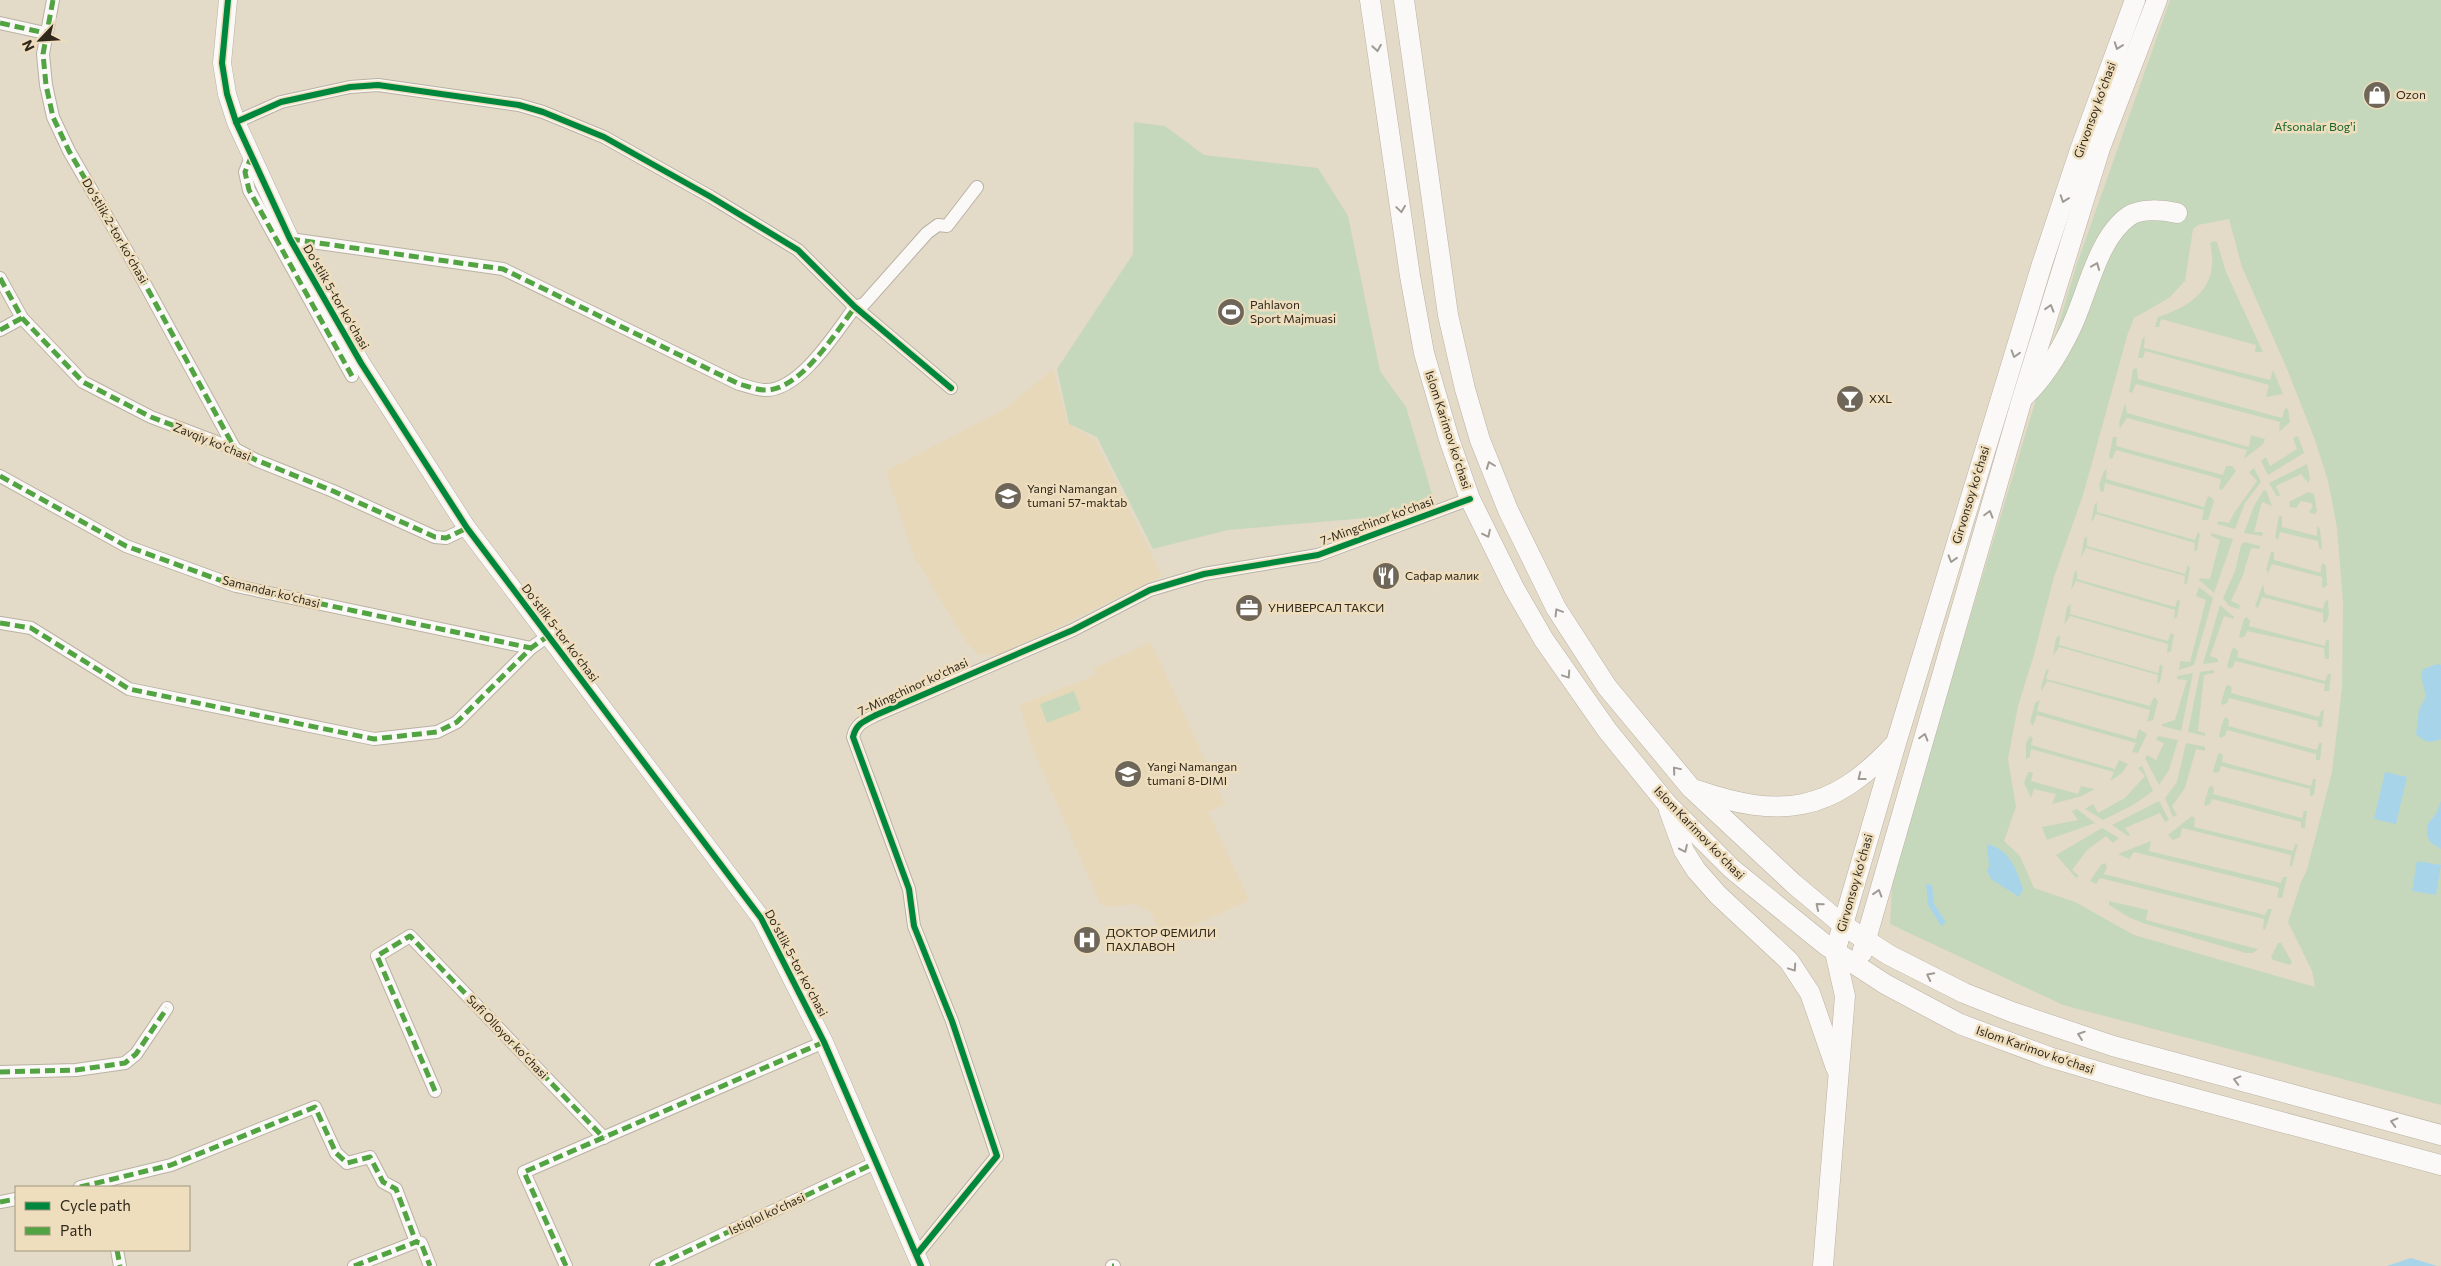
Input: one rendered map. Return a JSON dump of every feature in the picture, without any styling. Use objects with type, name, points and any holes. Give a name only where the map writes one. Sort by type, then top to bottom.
[{"type":"main road","name":"Islom Karimov koʻchasi","points":[[1370,0],[1410,276],[1424,353],[1470,499],[1514,588],[1544,640],[1601,722],[1667,804],[1732,869],[1835,952],[1885,984],[1960,1024],[2049,1057],[2144,1085],[2441,1165]]},
{"type":"main road","name":"Islom Karimov koʻchasi","points":[[1404,0],[1439,256],[1455,347],[1480,440],[1508,510],[1556,608],[1607,687],[1691,788],[1794,884],[1843,925],[1889,955],[1964,992],[2012,1012],[2113,1046],[2441,1135]]},
{"type":"main road","name":"Girvonsoy koʻchasi","points":[[1823,1266],[1845,996],[1835,952],[1896,743],[2042,264],[2080,150],[2135,0]]},
{"type":"main road","name":"Girvonsoy koʻchasi","points":[[1845,996],[1858,967],[2022,399],[2100,148],[2157,0]]},
{"type":"main road","points":[[1390,128],[1422,123]]},
{"type":"main road","points":[[2022,399],[2039,382],[2053,362],[2071,329],[2113,230],[2130,215],[2153,210],[2177,213]]},
{"type":"main road","points":[[1691,788],[1716,796],[1758,804],[1802,805],[1827,798],[1850,785],[1873,767],[1896,743]]},
{"type":"main road","points":[[1667,804],[1684,851],[1696,870],[1718,895],[1789,961],[1810,993],[1839,1078]]},
{"type":"street","name":"Doʻstlik 2-tor koʻchasi","points":[[53,0],[45,33],[43,54],[46,85],[57,126],[69,151],[128,253],[235,449]]},
{"type":"street","name":"Doʻstlik 5-tor koʻchasi","points":[[228,0],[222,63],[227,94],[236,122],[290,239],[361,363],[467,528],[761,918],[824,1042],[919,1260]]},
{"type":"street","points":[[0,23],[45,33]]},
{"type":"street","points":[[236,122],[281,102],[350,86],[378,85],[527,108],[604,137],[711,197],[798,250],[855,307],[951,388]]},
{"type":"street","points":[[252,156],[245,172],[248,190],[352,376]]},
{"type":"street","points":[[290,239],[503,269],[739,384],[766,391],[781,387],[808,368],[855,307],[864,304],[927,233],[938,225],[947,226],[977,187]]},
{"type":"street","name":"Zavqiy koʻchasi","points":[[0,278],[22,318],[83,382],[150,417],[235,449],[256,460],[333,491],[435,537],[446,538],[467,528]]},
{"type":"street","points":[[0,330],[22,318]]},
{"type":"street","name":"Samandar ko‘chasi","points":[[0,476],[126,546],[236,586],[531,648]]},
{"type":"street","name":"7-Mingchinor ko'chasi","points":[[919,1260],[997,1156],[952,1021],[914,926],[909,889],[853,737],[855,728],[861,722],[876,715],[1073,630],[1150,590],[1204,574],[1318,555],[1470,499]]},
{"type":"street","points":[[0,623],[31,628],[129,689],[374,739],[437,732],[457,722],[531,648],[548,636]]},
{"type":"street","name":"Sufi Olloyor koʻchasi","points":[[435,1091],[377,956],[410,936],[604,1138]]},
{"type":"street","points":[[0,1072],[76,1070],[125,1063],[136,1054],[167,1008]]},
{"type":"street","points":[[566,1266],[524,1172],[824,1042]]},
{"type":"street","points":[[84,1186],[171,1165],[315,1107],[336,1153],[347,1163],[370,1157],[383,1182],[396,1189],[416,1242]]},
{"type":"street","name":"Istiqlol ko‘chasi","points":[[656,1266],[877,1162]]},
{"type":"street","points":[[0,1202],[15,1199]]},
{"type":"street","points":[[354,1266],[416,1242],[421,1243],[430,1266]]},
{"type":"street","points":[[117,1251],[120,1266]]},
{"type":"shaded area","name":"Yangi Namangan tumani 57-maktab","points":[[1053,369],[1068,424],[1095,440],[1162,576],[1000,655],[978,654],[966,642],[914,556],[886,471],[1003,410]]},
{"type":"shaded area","name":"Yangi Namangan tumani 8-DIMI","points":[[1151,642],[1225,804],[1208,812],[1249,900],[1164,939],[1151,912],[1134,904],[1105,907],[1100,903],[1031,744],[1020,705],[1096,675],[1094,668]]},
{"type":"green space","name":"Afsonalar Bog'i","points":[[2170,0],[2441,0],[2441,1105],[2063,1005],[1890,924],[1893,872],[2077,264]],"holes":[[[2229,219],[2242,267],[2287,369],[2315,440],[2328,481],[2337,528],[2343,602],[2342,688],[2332,772],[2307,870],[2301,882],[2288,922],[2312,971],[2315,987],[2134,935],[2075,902],[2034,888],[2020,856],[2004,841],[2016,807],[2008,759],[2018,706],[2033,658],[2054,577],[2083,495],[2128,333],[2134,318],[2169,298],[2185,281],[2193,229],[2198,225]]]},
{"type":"green space","name":"Pahlavon Sport Majmuasi","points":[[1134,122],[1165,126],[1204,155],[1318,168],[1348,216],[1380,371],[1406,407],[1432,494],[1390,516],[1228,530],[1153,549],[1097,437],[1069,424],[1057,369],[1133,254]]},
{"type":"green space","points":[[2217,242],[2226,272],[2263,352],[2255,352],[2256,345],[2161,319],[2159,327],[2155,327],[2158,317],[2183,306],[2202,291],[2208,282],[2211,271],[2210,243]]},
{"type":"green space","points":[[2145,336],[2144,348],[2270,380],[2273,370],[2283,394],[2266,397],[2269,385],[2145,351],[2143,358],[2138,358],[2142,339]]},
{"type":"green space","points":[[2137,368],[2138,379],[2282,418],[2285,408],[2288,409],[2290,422],[2279,432],[2280,422],[2136,384],[2132,393],[2129,392],[2133,369]]},
{"type":"green space","points":[[2125,403],[2127,413],[2249,447],[2251,435],[2265,439],[2263,444],[2244,459],[2247,450],[2127,418],[2120,428],[2119,423]]},
{"type":"green space","points":[[2298,436],[2304,453],[2268,475],[2261,461],[2266,457],[2270,466],[2297,449],[2293,438]]},
{"type":"green space","points":[[2113,437],[2117,437],[2116,446],[2223,475],[2226,466],[2232,466],[2236,471],[2222,490],[2219,489],[2221,479],[2116,450],[2112,459],[2109,457]]},
{"type":"green space","points":[[2307,464],[2310,479],[2308,483],[2301,474],[2276,486],[2280,495],[2277,497],[2269,483]]},
{"type":"green space","points":[[2254,468],[2261,482],[2245,503],[2235,529],[2217,524],[2218,521],[2229,523],[2257,481],[2249,472]]},
{"type":"green space","points":[[2107,469],[2106,479],[2204,507],[2208,496],[2212,498],[2214,501],[2208,520],[2202,520],[2204,510],[2105,483],[2104,491],[2101,492],[2099,485],[2104,471]]},
{"type":"green space","points":[[2266,490],[2272,506],[2262,502],[2254,532],[2263,532],[2262,536],[2244,533],[2254,506],[2263,491]]},
{"type":"green space","points":[[2308,492],[2314,494],[2317,511],[2315,514],[2309,511],[2313,507],[2311,503],[2301,501],[2296,508],[2290,507],[2289,502]]},
{"type":"green space","points":[[2097,502],[2097,512],[2195,540],[2198,532],[2200,534],[2197,550],[2194,552],[2195,543],[2096,514],[2091,524],[2094,506]]},
{"type":"green space","points":[[2279,516],[2282,516],[2282,527],[2317,536],[2317,526],[2320,529],[2322,549],[2319,549],[2318,541],[2280,532],[2278,540],[2275,537]]},
{"type":"green space","points":[[2211,533],[2233,539],[2214,593],[2199,580],[2200,578],[2210,579],[2220,540],[2211,536]]},
{"type":"green space","points":[[2087,536],[2087,546],[2185,574],[2188,565],[2190,568],[2187,583],[2184,585],[2185,576],[2086,548],[2081,557],[2084,539]]},
{"type":"green space","points":[[2244,542],[2260,546],[2259,549],[2251,548],[2243,575],[2231,601],[2240,605],[2239,609],[2229,606],[2223,598],[2235,571],[2241,545]]},
{"type":"green space","points":[[2271,552],[2274,552],[2274,560],[2321,573],[2323,563],[2326,566],[2327,585],[2324,588],[2322,587],[2322,577],[2272,564],[2268,573],[2266,570]]},
{"type":"green space","points":[[2077,570],[2077,579],[2175,607],[2178,599],[2180,601],[2177,617],[2174,619],[2175,610],[2076,581],[2071,591],[2074,573]]},
{"type":"green space","points":[[2263,584],[2265,594],[2323,609],[2325,601],[2328,600],[2329,615],[2326,623],[2323,622],[2323,613],[2262,597],[2258,608],[2255,606]]},
{"type":"green space","points":[[2199,587],[2213,598],[2194,665],[2179,670],[2180,661],[2190,662],[2206,600],[2196,596]]},
{"type":"green space","points":[[2071,604],[2070,614],[2168,641],[2171,633],[2174,635],[2171,651],[2167,653],[2168,644],[2070,616],[2064,625],[2067,607]]},
{"type":"green space","points":[[2220,605],[2234,619],[2224,616],[2210,656],[2218,659],[2218,662],[2203,664]]},
{"type":"green space","points":[[2247,617],[2250,621],[2249,626],[2325,646],[2326,640],[2329,639],[2329,659],[2325,659],[2324,648],[2247,631],[2245,636],[2241,638],[2239,636],[2244,619]]},
{"type":"green space","points":[[2060,635],[2059,645],[2158,673],[2160,664],[2163,667],[2160,682],[2157,684],[2158,675],[2059,647],[2053,656],[2056,638]]},
{"type":"green space","points":[[2235,648],[2238,651],[2237,657],[2325,681],[2328,674],[2331,674],[2329,691],[2324,691],[2325,684],[2235,661],[2233,667],[2229,669],[2227,666],[2232,649]]},
{"type":"green space","points":[[2049,669],[2046,679],[2150,706],[2154,697],[2158,701],[2153,720],[2147,722],[2150,710],[2047,681],[2042,691],[2041,687],[2046,670]]},
{"type":"green space","points":[[2214,670],[2214,673],[2204,675],[2198,731],[2205,733],[2205,736],[2188,732],[2200,672]]},
{"type":"green space","points":[[2193,673],[2181,731],[2162,726],[2162,724],[2175,720],[2187,680],[2177,679],[2177,676]]},
{"type":"green space","points":[[2229,685],[2232,688],[2231,693],[2319,717],[2321,711],[2324,710],[2322,727],[2318,727],[2318,721],[2229,698],[2227,703],[2223,705],[2221,703],[2226,686]]},
{"type":"green space","points":[[1074,691],[1081,710],[1047,723],[1040,704]]},
{"type":"green space","points":[[2040,700],[2037,711],[2136,739],[2139,729],[2147,734],[2138,753],[2132,752],[2136,743],[2037,715],[2033,726],[2030,722],[2035,703]]},
{"type":"green space","points":[[2226,717],[2229,720],[2228,726],[2317,750],[2319,743],[2322,743],[2320,760],[2316,760],[2316,754],[2227,730],[2225,736],[2220,738],[2219,735],[2224,718]]},
{"type":"green space","points":[[2030,736],[2033,738],[2031,745],[2115,769],[2119,760],[2128,764],[2122,773],[2110,781],[2114,772],[2031,749],[2030,757],[2026,759],[2026,743]]},
{"type":"green space","points":[[2158,736],[2178,740],[2169,770],[2159,785],[2145,758],[2147,755],[2156,760],[2164,743],[2156,740]]},
{"type":"green space","points":[[2186,743],[2205,747],[2205,751],[2196,749],[2185,788],[2172,806],[2177,815],[2173,817],[2165,798],[2177,782]]},
{"type":"green space","points":[[2221,753],[2223,756],[2222,762],[2311,786],[2313,779],[2316,779],[2314,795],[2310,796],[2310,789],[2221,766],[2219,772],[2214,773],[2218,754]]},
{"type":"green space","points":[[2142,766],[2153,791],[2133,805],[2103,820],[2085,809],[2093,804],[2098,813],[2125,798],[2145,776],[2138,768]]},
{"type":"green space","points":[[2028,772],[2033,772],[2031,781],[2078,794],[2081,786],[2095,789],[2082,796],[2052,804],[2056,794],[2034,789],[2031,798],[2024,783]]},
{"type":"green space","points":[[2212,786],[2214,789],[2213,794],[2302,818],[2304,811],[2307,811],[2305,828],[2301,828],[2301,822],[2212,799],[2210,804],[2205,806],[2209,787]]},
{"type":"green space","points":[[2159,801],[2169,820],[2165,822],[2160,813],[2125,828],[2130,835],[2128,836],[2112,825]]},
{"type":"green space","points":[[2077,809],[2095,823],[2047,840],[2042,827],[2078,820],[2072,811]]},
{"type":"green space","points":[[2192,816],[2195,819],[2194,827],[2293,851],[2295,844],[2298,844],[2292,866],[2290,866],[2291,855],[2182,828],[2180,837],[2173,840],[2168,835]]},
{"type":"green space","points":[[2102,828],[2119,838],[2113,843],[2106,836],[2087,850],[2072,870],[2079,876],[2076,878],[2056,855]]},
{"type":"green space","points":[[2151,841],[2149,851],[2281,883],[2283,877],[2287,877],[2282,898],[2277,897],[2279,889],[2277,887],[2134,852],[2129,859],[2118,854]]},
{"type":"green space","points":[[2105,863],[2107,867],[2104,874],[2265,915],[2268,909],[2272,909],[2265,930],[2263,929],[2264,919],[2100,878],[2096,884],[2090,881],[2101,865]]},
{"type":"green space","points":[[2109,901],[2148,910],[2146,920],[2258,949],[2253,953],[2246,953],[2146,924],[2130,918],[2109,905]]},
{"type":"green space","points":[[2278,943],[2281,943],[2292,962],[2290,965],[2273,960],[2271,957]]},
{"type":"water","points":[[2437,664],[2441,665],[2441,739],[2430,742],[2416,734],[2419,709],[2426,697],[2421,676],[2423,669]]},
{"type":"water","points":[[2385,772],[2407,777],[2396,824],[2374,819]]},
{"type":"water","points":[[2441,801],[2441,849],[2430,842],[2427,835],[2428,824],[2437,812]]},
{"type":"water","points":[[1987,844],[2007,855],[2015,867],[2023,889],[2019,897],[1991,879],[1987,871],[1989,866]]},
{"type":"water","points":[[2417,861],[2441,865],[2436,895],[2412,891]]},
{"type":"water","points":[[1926,884],[1932,885],[1934,904],[1946,922],[1941,926],[1928,905]]},
{"type":"water","points":[[2411,1258],[2437,1266],[2387,1266]]},
{"type":"marked path","points":[[53,0],[43,54],[46,85],[53,117],[69,151],[128,253],[235,449]]},
{"type":"marked path","points":[[0,23],[45,33]]},
{"type":"marked path","points":[[252,155],[245,172],[249,190],[352,376]]},
{"type":"marked path","points":[[290,239],[503,269],[739,384],[762,390],[778,388],[804,371],[827,345],[855,307]]},
{"type":"marked path","points":[[0,278],[22,318],[83,382],[151,417],[235,449],[256,460],[333,491],[435,537],[446,538],[467,528]]},
{"type":"marked path","points":[[0,330],[22,318]]},
{"type":"marked path","points":[[0,476],[126,546],[236,586],[531,648]]},
{"type":"marked path","points":[[0,623],[31,628],[129,689],[374,739],[437,732],[457,722],[531,648],[548,636]]},
{"type":"marked path","points":[[435,1091],[377,956],[410,936],[604,1138]]},
{"type":"marked path","points":[[0,1072],[76,1070],[125,1063],[136,1054],[167,1008]]},
{"type":"marked path","points":[[566,1266],[524,1172],[824,1042]]},
{"type":"marked path","points":[[84,1186],[171,1165],[315,1107],[336,1153],[347,1163],[370,1157],[383,1182],[396,1189],[416,1242]]},
{"type":"marked path","points":[[656,1266],[877,1162]]},
{"type":"marked path","points":[[0,1202],[15,1199]]},
{"type":"marked path","points":[[354,1266],[416,1242],[421,1243],[430,1266]]},
{"type":"marked path","points":[[117,1251],[120,1266]]},
{"type":"cycle path","points":[[228,0],[222,63],[227,94],[236,122],[290,239],[361,363],[467,528],[761,918],[824,1042],[921,1266]]},
{"type":"cycle path","points":[[236,122],[281,102],[350,87],[378,85],[519,105],[543,112],[604,137],[711,197],[798,250],[855,307],[951,388]]},
{"type":"cycle path","points":[[917,1254],[997,1156],[952,1021],[914,926],[909,889],[853,737],[858,726],[876,715],[1073,630],[1150,590],[1204,574],[1318,555],[1470,499]]},
{"type":"place","name":"Ozon","points":[[2377,95]]},
{"type":"place","name":"Pahlavon Sport Majmuasi","points":[[1231,312]]},
{"type":"place","name":"XXL","points":[[1850,399]]},
{"type":"place","name":"Yangi Namangan tumani 57-maktab","points":[[1008,496]]},
{"type":"place","name":"Сафар малик","points":[[1386,576]]},
{"type":"place","name":"УНИВЕРСАЛ ТАКСИ","points":[[1249,608]]},
{"type":"place","name":"Yangi Namangan tumani 8-DIMI","points":[[1128,774]]},
{"type":"place","name":"ДОКТОР ФЕМИЛИ ПАХЛАВОН","points":[[1087,940]]}]
